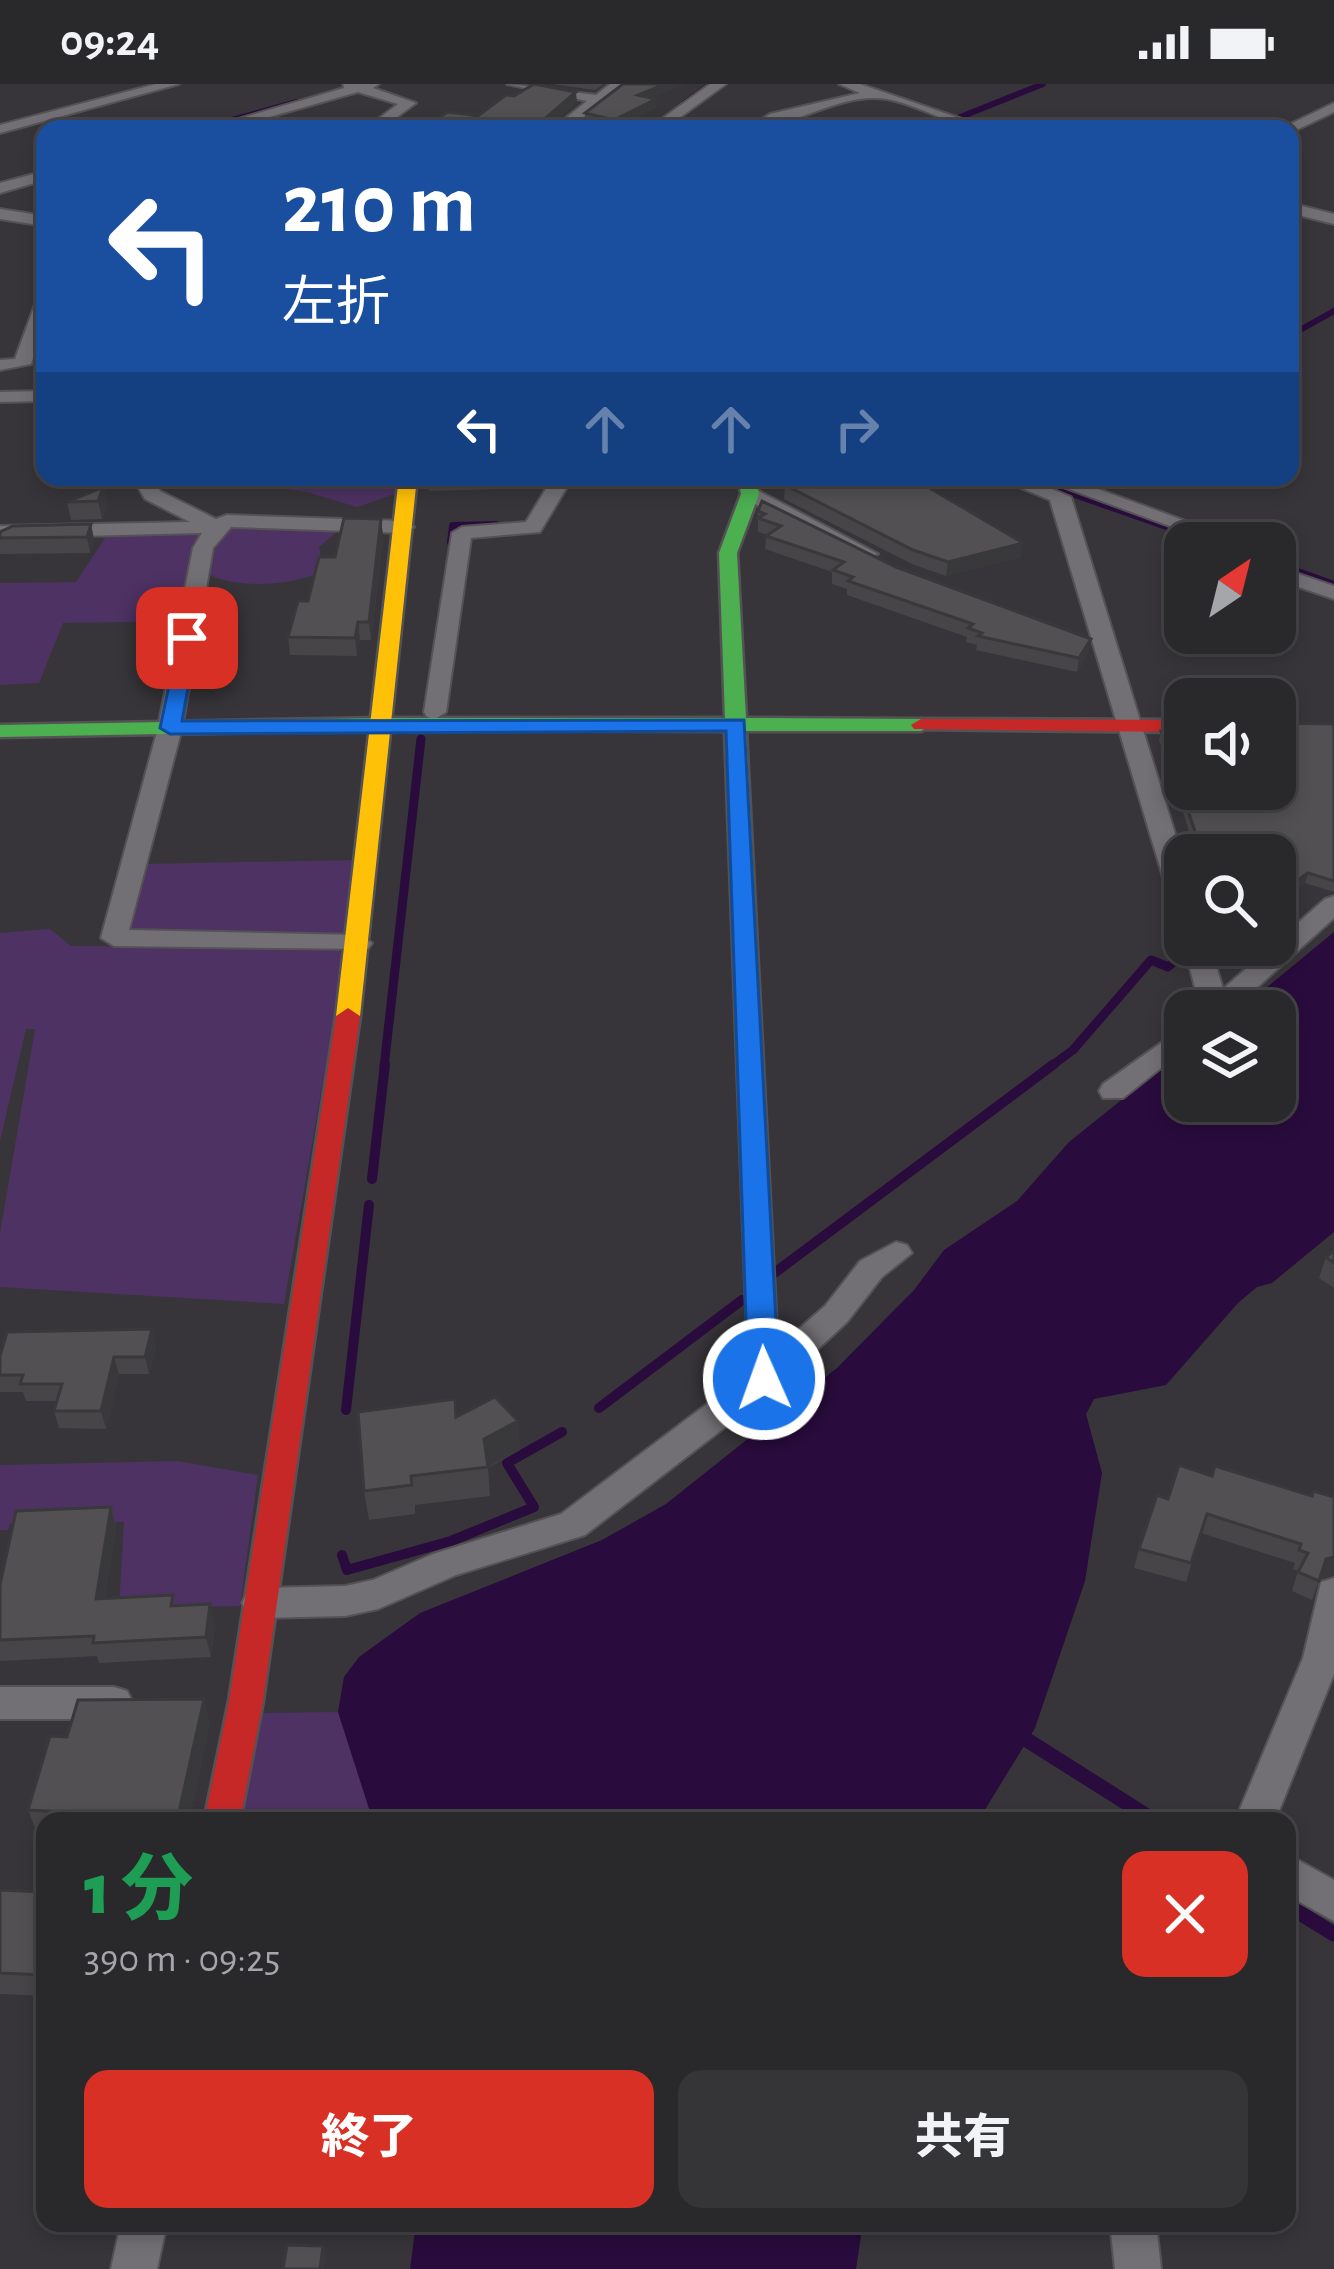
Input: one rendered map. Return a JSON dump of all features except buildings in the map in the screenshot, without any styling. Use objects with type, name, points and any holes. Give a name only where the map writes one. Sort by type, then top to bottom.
[{"type":"street","points":[[37,120],[172,84]]},
{"type":"street","points":[[513,84],[596,99]]},
{"type":"street","points":[[571,120],[619,84]]},
{"type":"street","points":[[669,120],[719,84]]},
{"type":"street","points":[[846,84],[940,120]]},
{"type":"street","points":[[241,120],[358,85],[409,103],[385,120]]},
{"type":"street","points":[[774,120],[797,110],[874,94]]},
{"type":"street","points":[[1299,123],[1334,106]]},
{"type":"street","points":[[0,130],[36,120]]},
{"type":"street","points":[[0,188],[36,178]]},
{"type":"street","points":[[1299,210],[1334,219]]},
{"type":"street","points":[[0,214],[36,219]]},
{"type":"street","points":[[0,365],[22,364],[36,324]]},
{"type":"street","points":[[0,397],[36,396]]},
{"type":"street","points":[[148,486],[152,495],[216,527]]},
{"type":"street","points":[[224,1812],[246,1702],[359,943],[411,486]]},
{"type":"street","points":[[435,712],[462,532],[532,528],[558,486]]},
{"type":"street","points":[[764,1379],[728,553],[749,486],[884,562]]},
{"type":"street","points":[[1053,487],[1164,532]]},
{"type":"street","points":[[1053,487],[1167,522]]},
{"type":"street","points":[[1053,487],[1093,642],[1130,726],[1164,838]]},
{"type":"street","points":[[359,943],[114,938],[170,728],[203,548],[216,527],[227,520],[404,526]]},
{"type":"street","points":[[0,532],[216,527]]},
{"type":"street","points":[[1296,564],[1334,577]]},
{"type":"street","points":[[1296,579],[1334,593]]},
{"type":"street","points":[[0,731],[384,724],[1164,726]]},
{"type":"street","points":[[1239,990],[1334,904]]},
{"type":"street","points":[[1113,1091],[1164,1051]]},
{"type":"street","points":[[260,1603],[345,1601],[378,1594],[446,1564],[574,1525],[764,1379],[836,1314],[871,1269],[896,1253]]},
{"type":"street","points":[[1259,1812],[1322,1658],[1334,1593]]},
{"type":"street","points":[[0,1703],[157,1702]]},
{"type":"street","points":[[201,1702],[246,1702]]},
{"type":"street","points":[[1296,1879],[1334,1902]]},
{"type":"street","points":[[134,2269],[141,2232]]},
{"type":"street","points":[[1134,2232],[1138,2269]]},
{"type":"shaded area","points":[[264,486],[395,486],[395,494],[357,507]]},
{"type":"shaded area","points":[[230,523],[344,526],[319,547],[331,567],[302,578],[250,584],[203,572],[208,547]]},
{"type":"shaded area","points":[[207,530],[184,621],[63,623],[39,683],[0,685],[0,583],[76,582],[109,532]]},
{"type":"shaded area","points":[[355,860],[345,933],[331,937],[135,935],[123,927],[141,864]]},
{"type":"shaded area","points":[[50,929],[71,946],[333,947],[345,955],[284,1304],[0,1287],[0,1233],[35,1029],[26,1029],[0,1141],[0,933]]},
{"type":"shaded area","points":[[1334,932],[1334,1232],[1272,1283],[1257,1287],[1238,1303],[1166,1385],[1094,1399],[1086,1414],[1102,1473],[1085,1581],[1035,1728],[984,1812],[370,1812],[338,1712],[344,1677],[359,1657],[420,1613],[602,1540],[666,1504],[837,1368],[914,1290],[944,1250],[1017,1201],[1069,1142],[1164,1066],[1164,1122],[1296,1122],[1296,990],[1264,990]]},
{"type":"shaded area","points":[[177,1461],[258,1475],[240,1606],[119,1608],[124,1522],[10,1524],[8,1530],[0,1530],[0,1465]]},
{"type":"shaded area","points":[[338,1712],[370,1812],[243,1812],[259,1713]]},
{"type":"shaded area","points":[[415,2232],[862,2232],[856,2269],[410,2269]]},
{"type":"waterway","points":[[685,103],[711,84]]},
{"type":"waterway","points":[[958,118],[1043,84]]},
{"type":"waterway","points":[[232,120],[297,102]]},
{"type":"waterway","points":[[1299,331],[1334,311]]},
{"type":"waterway","points":[[1052,486],[1164,525]]},
{"type":"waterway","points":[[451,542],[453,526],[496,525]]},
{"type":"waterway","points":[[1296,571],[1334,585]]},
{"type":"waterway","points":[[384,1067],[421,739]]},
{"type":"waterway","points":[[1050,1067],[1073,1050],[1151,960],[1164,965]]},
{"type":"waterway","points":[[1166,966],[1169,966]]},
{"type":"waterway","points":[[372,1179],[385,1064]]},
{"type":"waterway","points":[[773,1274],[1054,1064]]},
{"type":"waterway","points":[[346,1410],[369,1205]]},
{"type":"waterway","points":[[599,1408],[742,1300]]},
{"type":"waterway","points":[[342,1555],[347,1570],[451,1541],[534,1507],[507,1463],[562,1432]]},
{"type":"waterway","points":[[1016,1733],[1141,1812]]},
{"type":"waterway","points":[[1296,1911],[1334,1934]]},
{"type":"traffic: fast","points":[[749,486],[750,494],[728,553],[764,1379]]},
{"type":"traffic: fast","points":[[0,731],[384,724],[921,725]]},
{"type":"traffic: slow","points":[[348,1016],[407,486]]},
{"type":"traffic: jam","points":[[921,725],[1164,726]]},
{"type":"traffic: jam","points":[[224,1812],[246,1701],[348,1016]]},
{"type":"route","points":[[187,638],[170,728],[736,724],[764,1379]]}]
